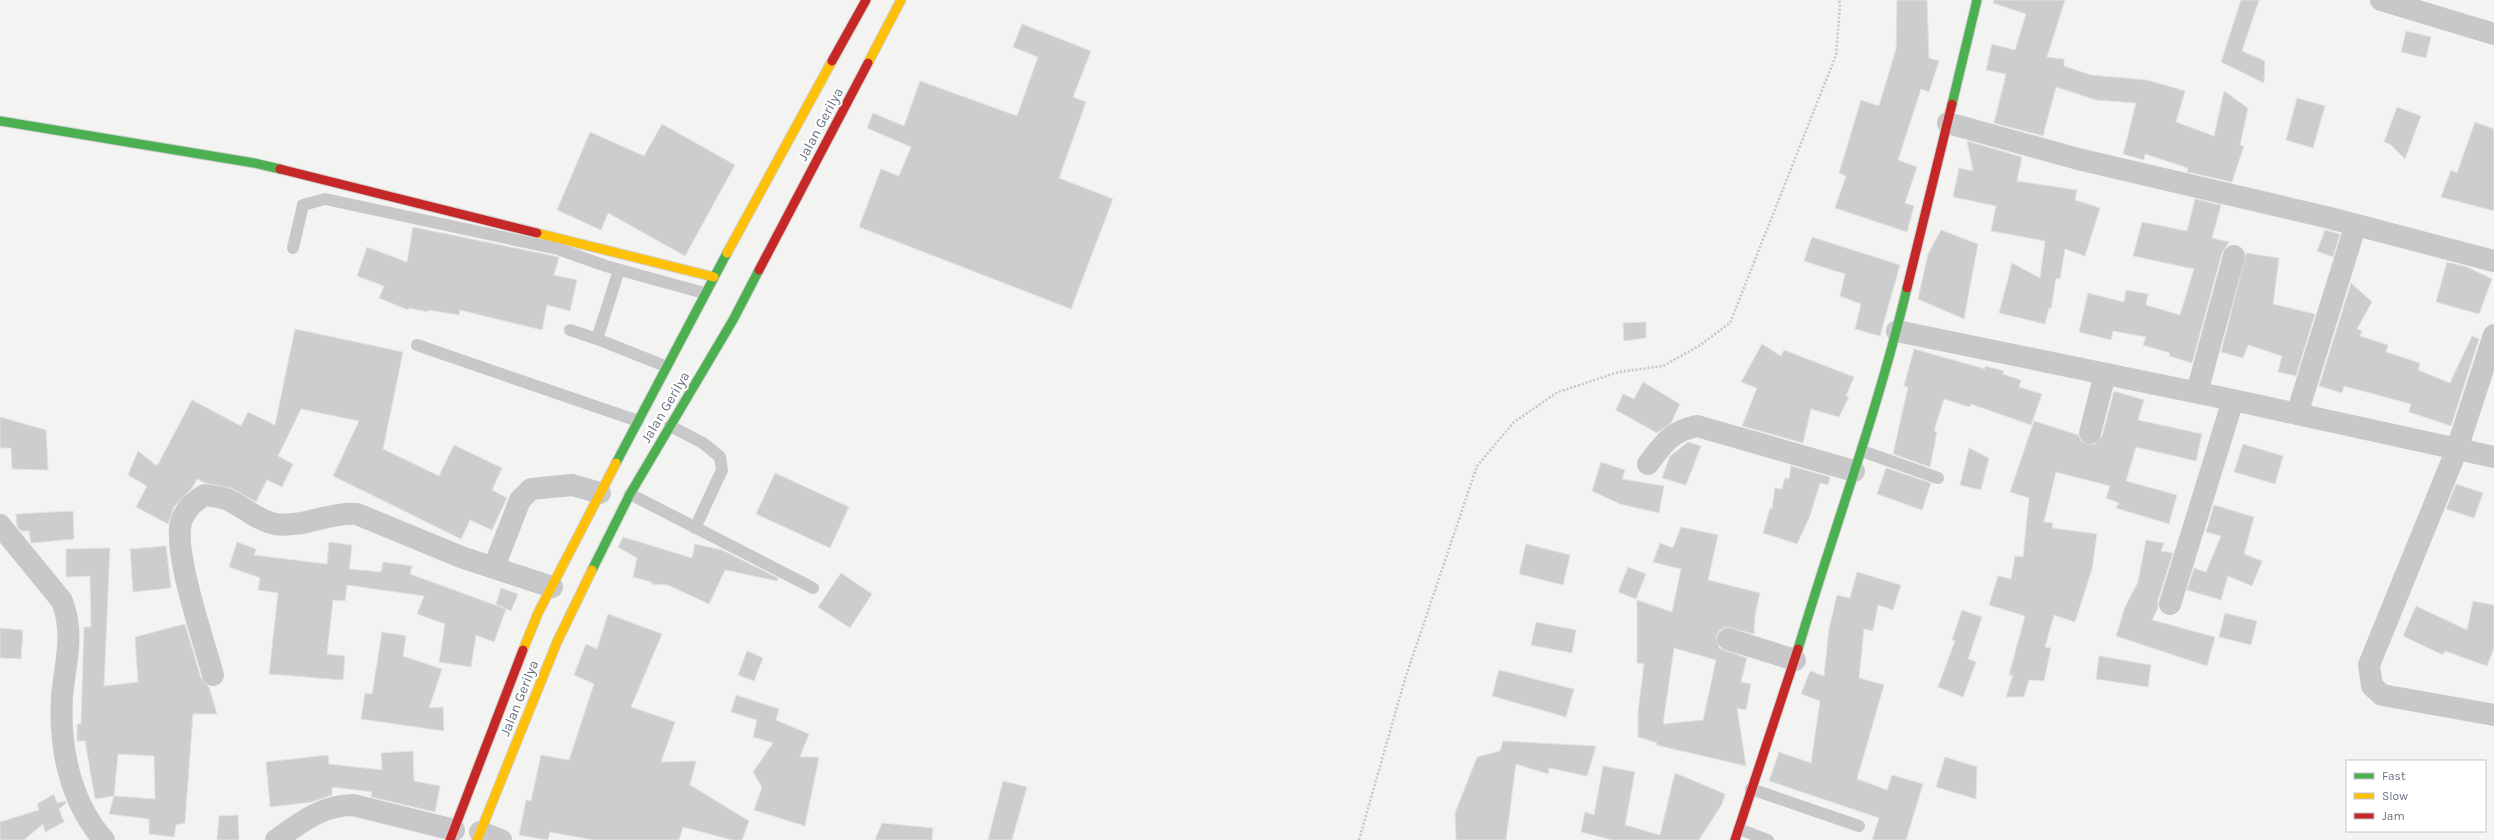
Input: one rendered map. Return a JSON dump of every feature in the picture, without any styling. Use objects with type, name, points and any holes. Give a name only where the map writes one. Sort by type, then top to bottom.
[{"type":"main road","name":"Jalan Gerilya","points":[[452,836],[496,716],[538,613],[704,293],[866,0]]},
{"type":"main road","name":"Jalan Gerilya","points":[[479,836],[557,642],[630,494],[733,320],[901,0]]},
{"type":"main road","points":[[1737,834],[1795,660],[1828,549],[1858,461],[1897,331],[1977,0]]},
{"type":"main road","points":[[0,121],[254,163],[714,277]]},
{"type":"street","points":[[2381,0],[2494,34]]},
{"type":"street","points":[[1948,123],[2078,158],[2330,218],[2355,227],[2494,261]]},
{"type":"street","points":[[2297,414],[2355,227]]},
{"type":"street","points":[[2197,392],[2234,256]]},
{"type":"street","points":[[1897,331],[2197,392],[2494,457]]},
{"type":"street","points":[[2494,335],[2457,449],[2370,665],[2372,686],[2382,695],[2494,715]]},
{"type":"street","points":[[2090,432],[2105,374]]},
{"type":"street","points":[[2170,604],[2233,400]]},
{"type":"street","points":[[1648,464],[1668,438],[1681,429],[1697,426],[1714,428],[1858,461]]},
{"type":"street","points":[[494,567],[520,500],[531,489],[572,485],[600,493]]},
{"type":"street","points":[[213,674],[181,552],[181,522],[193,502],[204,495],[225,499],[245,511],[275,524],[292,524],[311,521],[341,513],[357,514],[461,557],[552,587]]},
{"type":"street","points":[[0,525],[62,601],[67,614],[70,642],[62,698],[62,741],[71,781],[90,823],[104,840]]},
{"type":"street","points":[[1728,639],[1795,660]]},
{"type":"street","points":[[276,840],[325,809],[344,805],[353,805],[452,836]]},
{"type":"street","points":[[479,836],[501,840]]},
{"type":"lane","points":[[293,248],[302,205],[325,199],[558,249],[619,270],[704,293]]},
{"type":"lane","points":[[597,339],[619,270]]},
{"type":"lane","points":[[570,330],[665,366]]},
{"type":"lane","points":[[417,345],[638,421]]},
{"type":"lane","points":[[670,426],[703,443],[720,457],[722,470],[696,528]]},
{"type":"lane","points":[[1858,461],[1938,478]]},
{"type":"lane","points":[[630,494],[813,588]]},
{"type":"lane","points":[[1752,789],[1859,826]]},
{"type":"lane","points":[[1737,834],[1768,840]]},
{"type":"path","points":[[1359,840],[1406,680],[1477,466],[1514,422],[1558,392],[1618,372],[1663,366],[1699,346],[1730,323],[1836,55],[1840,5],[1838,0]]},
{"type":"building","points":[[1897,0],[1927,0],[1929,58],[1939,61],[1929,92],[1921,89],[1898,160],[1917,167],[1905,203],[1914,206],[1907,232],[1835,208],[1846,176],[1839,173],[1861,100],[1879,106],[1896,49]]},
{"type":"building","points":[[1994,0],[2065,0],[2047,57],[2064,59],[2064,66],[2091,75],[2147,80],[2185,91],[2176,122],[2214,136],[2224,91],[2248,108],[2240,145],[2244,146],[2232,182],[2187,172],[2188,168],[2145,154],[2144,160],[2123,154],[2136,103],[2096,100],[2056,87],[2043,136],[1994,123],[2006,74],[1986,70],[1992,44],[2015,50],[2026,14],[1993,3]]},
{"type":"building","points":[[2241,0],[2259,0],[2242,51],[2265,61],[2264,83],[2221,62]]},
{"type":"building","points":[[1022,24],[1091,51],[1073,97],[1086,102],[1059,178],[1113,199],[1071,309],[859,227],[881,169],[899,176],[911,147],[867,128],[873,113],[904,126],[920,81],[1017,116],[1038,57],[1013,47]]},
{"type":"building","points":[[2406,31],[2431,37],[2426,58],[2401,52]]},
{"type":"building","points":[[2297,98],[2325,106],[2313,148],[2286,140]]},
{"type":"building","points":[[2397,107],[2421,116],[2405,159],[2390,144],[2384,142]]},
{"type":"building","points":[[2475,122],[2494,129],[2494,211],[2441,197],[2451,170],[2457,173]]},
{"type":"building","points":[[662,124],[735,165],[685,256],[608,213],[601,230],[557,210],[590,132],[644,156]]},
{"type":"building","points":[[1967,141],[2022,157],[2017,181],[2077,190],[2075,200],[2100,208],[2085,256],[2065,249],[2060,279],[2056,278],[2051,309],[2049,308],[2045,324],[1999,313],[2012,263],[2040,278],[2045,241],[1991,231],[1996,206],[1953,197],[1959,168],[1973,171]]},
{"type":"building","points":[[2195,199],[2221,205],[2212,238],[2229,242],[2222,253],[2192,363],[2169,356],[2170,353],[2143,345],[2146,337],[2113,331],[2111,340],[2079,332],[2088,293],[2124,302],[2126,290],[2148,294],[2146,305],[2180,315],[2194,269],[2133,256],[2142,222],[2187,231]]},
{"type":"building","points":[[413,227],[559,257],[554,275],[577,280],[570,311],[547,305],[542,330],[460,310],[459,315],[429,310],[428,312],[409,308],[408,310],[379,298],[384,286],[357,276],[367,247],[407,262]]},
{"type":"building","points":[[1941,230],[1978,244],[1964,319],[1918,299],[1928,254]]},
{"type":"building","points":[[2325,230],[2340,234],[2333,257],[2317,251]]},
{"type":"building","points":[[1812,237],[1900,265],[1880,336],[1855,329],[1861,304],[1840,296],[1845,274],[1804,261]]},
{"type":"building","points":[[2246,253],[2279,258],[2273,304],[2315,314],[2296,376],[2278,372],[2282,356],[2248,345],[2243,358],[2221,352]]},
{"type":"building","points":[[2447,262],[2467,267],[2492,279],[2479,314],[2436,302]]},
{"type":"building","points":[[2351,283],[2372,302],[2357,329],[2362,331],[2360,336],[2388,345],[2386,352],[2420,363],[2418,370],[2450,383],[2472,336],[2479,339],[2451,426],[2409,412],[2411,404],[2344,386],[2342,393],[2319,386]]},
{"type":"building","points":[[1646,322],[1646,338],[1624,341],[1623,323]]},
{"type":"building","points":[[295,329],[403,352],[383,449],[439,476],[454,445],[502,468],[492,490],[507,498],[492,530],[470,520],[461,539],[333,476],[359,421],[301,409],[278,456],[293,464],[282,487],[267,480],[256,502],[231,488],[205,483],[197,479],[192,488],[174,507],[168,524],[136,507],[147,486],[128,475],[138,451],[157,466],[192,400],[241,426],[248,412],[275,425]]},
{"type":"building","points":[[1762,344],[1781,356],[1784,350],[1854,377],[1846,396],[1849,397],[1839,417],[1811,409],[1803,443],[1742,426],[1757,388],[1741,382]]},
{"type":"building","points":[[1914,349],[1985,369],[1985,366],[2004,371],[2003,374],[2021,380],[2019,387],[2042,394],[2031,425],[1971,404],[1970,407],[1944,399],[1934,431],[1937,432],[1930,467],[1893,454],[1908,387],[1904,386]]},
{"type":"building","points":[[1643,382],[1680,404],[1671,423],[1657,433],[1616,410],[1623,394],[1634,399]]},
{"type":"building","points":[[2114,391],[2144,400],[2138,420],[2202,434],[2196,461],[2136,447],[2126,481],[2177,495],[2169,524],[2116,508],[2119,503],[2106,498],[2110,486],[2056,472],[2044,522],[2053,523],[2052,528],[2097,534],[2092,569],[2075,622],[2054,615],[2045,647],[2051,648],[2044,681],[2029,680],[2024,697],[2006,697],[2013,675],[2009,675],[2025,616],[1989,605],[1998,576],[2011,579],[2015,556],[2023,557],[2029,498],[2010,492],[2034,421],[2078,435],[2082,442],[2094,445],[2102,436]]},
{"type":"building","points":[[0,417],[46,430],[48,470],[12,469],[11,448],[0,448]]},
{"type":"building","points":[[1688,442],[1701,446],[1686,485],[1662,478],[1670,456]]},
{"type":"building","points":[[2243,444],[2283,456],[2275,484],[2234,472]]},
{"type":"building","points":[[1969,448],[1989,458],[1981,490],[1960,485]]},
{"type":"building","points":[[1601,462],[1625,470],[1622,479],[1664,486],[1659,513],[1620,504],[1592,491]]},
{"type":"building","points":[[1791,466],[1830,477],[1828,485],[1820,483],[1810,516],[1797,544],[1763,533],[1770,508],[1772,509],[1775,488],[1782,489],[1785,478],[1789,479]]},
{"type":"building","points":[[1886,468],[1931,483],[1922,510],[1877,494]]},
{"type":"building","points":[[775,473],[849,507],[830,548],[756,514]]},
{"type":"building","points":[[2456,484],[2483,493],[2474,518],[2446,509]]},
{"type":"building","points":[[2214,505],[2254,517],[2244,554],[2262,561],[2252,586],[2228,576],[2221,600],[2187,590],[2194,568],[2206,572],[2221,536],[2206,532]]},
{"type":"building","points":[[73,511],[74,539],[31,543],[29,531],[21,531],[17,526],[16,514]]},
{"type":"building","points":[[1681,527],[1718,535],[1708,580],[1760,593],[1755,615],[1754,634],[1726,627],[1720,630],[1716,636],[1719,648],[1747,658],[1741,682],[1751,684],[1746,710],[1737,708],[1746,766],[1656,745],[1657,743],[1638,737],[1638,712],[1644,664],[1637,663],[1637,600],[1672,612],[1681,569],[1653,562],[1660,543],[1673,548]],"holes":[[[1674,648],[1716,660],[1703,720],[1663,724]]]},
{"type":"building","points":[[623,537],[692,558],[695,544],[722,550],[778,578],[777,581],[725,570],[709,604],[668,585],[651,584],[652,582],[633,577],[637,558],[618,547]]},
{"type":"building","points":[[2146,540],[2164,543],[2161,551],[2173,553],[2158,600],[2158,608],[2152,620],[2215,637],[2207,666],[2116,636],[2125,607],[2138,582]]},
{"type":"building","points":[[237,542],[256,549],[254,555],[327,564],[329,542],[352,545],[349,569],[381,572],[383,562],[412,566],[410,574],[506,609],[494,642],[476,635],[471,667],[439,662],[445,624],[417,614],[424,596],[347,585],[345,601],[333,600],[327,654],[345,656],[343,680],[269,674],[278,593],[258,590],[260,578],[229,567]]},
{"type":"building","points":[[1526,544],[1570,555],[1563,585],[1519,574]]},
{"type":"building","points":[[166,546],[171,588],[133,592],[130,549]]},
{"type":"building","points":[[110,548],[104,686],[138,682],[135,637],[185,624],[201,678],[209,687],[217,714],[193,714],[185,823],[176,825],[174,837],[149,834],[149,819],[109,814],[114,796],[95,799],[85,741],[77,741],[77,724],[81,724],[84,627],[91,627],[90,576],[66,577],[66,549]],"holes":[[[118,754],[154,756],[155,799],[114,796]]]},
{"type":"building","points":[[1628,567],[1646,574],[1636,599],[1618,592]]},
{"type":"building","points":[[1857,572],[1901,585],[1893,610],[1878,605],[1873,631],[1864,629],[1859,678],[1884,685],[1857,779],[1887,790],[1892,775],[1923,784],[1906,840],[1872,840],[1879,818],[1769,781],[1779,752],[1811,763],[1820,701],[1801,694],[1810,671],[1824,676],[1829,629],[1837,595],[1850,598]]},
{"type":"building","points":[[841,573],[872,594],[850,628],[818,607]]},
{"type":"building","points":[[501,588],[518,594],[511,611],[496,604]]},
{"type":"building","points":[[2473,601],[2494,605],[2494,648],[2487,666],[2445,651],[2443,655],[2403,636],[2416,606],[2467,630]]},
{"type":"building","points":[[1962,610],[1982,617],[1968,659],[1976,662],[1963,697],[1938,687],[1955,641],[1952,640]]},
{"type":"building","points":[[2225,613],[2257,621],[2251,645],[2219,637]]},
{"type":"building","points":[[608,614],[662,634],[631,707],[675,722],[661,762],[696,761],[690,785],[749,821],[742,840],[732,840],[683,827],[679,840],[593,840],[550,832],[548,840],[519,835],[526,800],[531,801],[541,755],[569,760],[594,684],[574,675],[586,644],[597,649]]},
{"type":"building","points":[[1536,622],[1576,630],[1572,653],[1531,645]]},
{"type":"building","points":[[0,628],[23,630],[21,659],[0,658]]},
{"type":"building","points":[[382,632],[406,636],[403,656],[442,669],[429,708],[443,707],[444,731],[361,719],[365,693],[372,694]]},
{"type":"building","points":[[747,651],[763,658],[754,681],[738,675]]},
{"type":"building","points":[[2099,656],[2151,665],[2148,687],[2096,679]]},
{"type":"building","points":[[1499,670],[1574,689],[1566,717],[1492,696]]},
{"type":"building","points":[[736,695],[779,709],[776,720],[809,734],[800,757],[819,757],[805,826],[754,810],[762,787],[753,772],[773,743],[753,737],[757,720],[731,712]]},
{"type":"building","points":[[1503,741],[1596,746],[1587,776],[1549,768],[1548,774],[1516,764],[1506,840],[1456,840],[1455,813],[1477,757],[1500,751]]},
{"type":"building","points":[[413,751],[414,781],[440,786],[435,812],[371,797],[372,792],[332,787],[332,795],[312,802],[270,807],[266,762],[328,755],[329,764],[382,770],[381,753]]},
{"type":"building","points":[[1945,757],[1977,767],[1976,799],[1936,787]]},
{"type":"building","points":[[1603,766],[1635,772],[1625,825],[1660,835],[1675,773],[1725,794],[1722,804],[1699,840],[1612,840],[1581,832],[1585,812],[1594,815]]},
{"type":"building","points":[[1003,781],[1027,787],[1012,840],[988,840]]},
{"type":"building","points":[[54,794],[57,803],[66,801],[66,803],[59,809],[64,822],[45,832],[43,824],[24,840],[0,840],[0,822],[39,810],[37,804]]},
{"type":"building","points":[[238,815],[239,840],[217,840],[219,816]]},
{"type":"building","points":[[882,823],[933,828],[932,840],[875,840]]},
{"type":"traffic: fast","points":[[1952,104],[1977,0]]},
{"type":"traffic: fast","points":[[0,121],[254,163],[280,169]]},
{"type":"traffic: fast","points":[[616,463],[727,253]]},
{"type":"traffic: fast","points":[[592,570],[630,494],[733,320],[759,270]]},
{"type":"traffic: fast","points":[[1798,649],[1883,379],[1907,288]]},
{"type":"traffic: slow","points":[[868,63],[901,0]]},
{"type":"traffic: slow","points":[[727,253],[832,61]]},
{"type":"traffic: slow","points":[[537,233],[714,277]]},
{"type":"traffic: slow","points":[[523,650],[538,613],[616,463]]},
{"type":"traffic: slow","points":[[477,840],[557,642],[592,570]]},
{"type":"traffic: jam","points":[[832,61],[866,0]]},
{"type":"traffic: jam","points":[[759,270],[868,63]]},
{"type":"traffic: jam","points":[[1907,288],[1952,104]]},
{"type":"traffic: jam","points":[[280,169],[537,233]]},
{"type":"traffic: jam","points":[[1735,840],[1798,649]]},
{"type":"traffic: jam","points":[[450,840],[523,650]]}]
